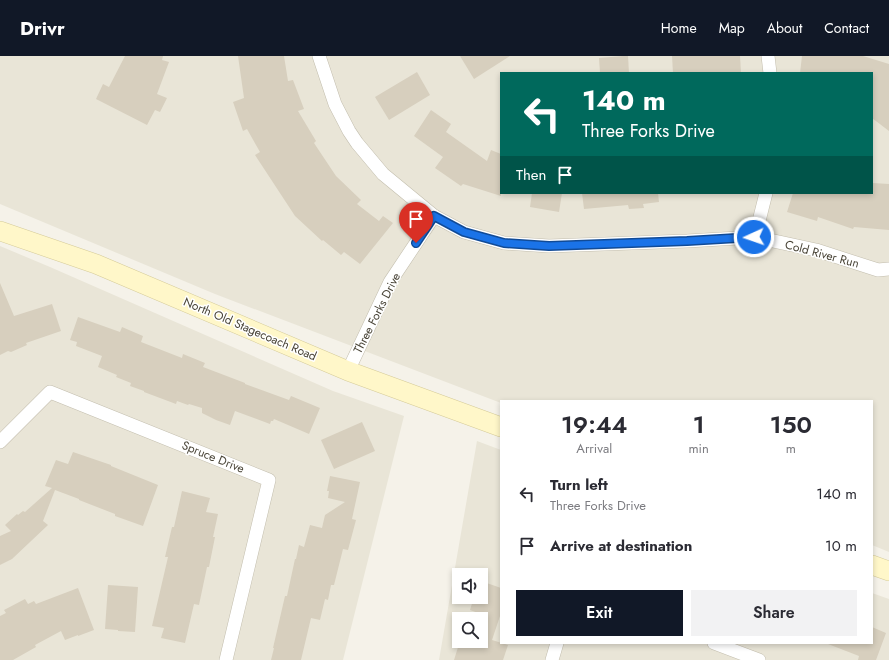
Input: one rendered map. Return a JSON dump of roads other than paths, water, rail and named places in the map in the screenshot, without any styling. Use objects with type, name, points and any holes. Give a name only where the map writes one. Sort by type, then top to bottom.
[{"type":"street","name":"Cold River Run","points":[[319,56],[335,104],[349,131],[382,174],[434,216],[464,232],[504,243],[557,245],[687,241],[754,237],[816,250],[878,270],[889,269]]},
{"type":"street","points":[[768,56],[770,72]]},
{"type":"street","points":[[754,237],[766,194]]},
{"type":"street","name":"Three Forks Drive","points":[[348,371],[390,282],[434,216]]},
{"type":"street","name":"North Old Stagecoach Road","points":[[0,231],[96,264],[348,371],[500,427]]},
{"type":"street","name":"Spruce Drive","points":[[0,442],[50,392],[269,480],[226,660]]},
{"type":"street","points":[[873,565],[889,571]]},
{"type":"street","points":[[552,660],[558,644]]},
{"type":"street","points":[[717,644],[759,660]]}]
